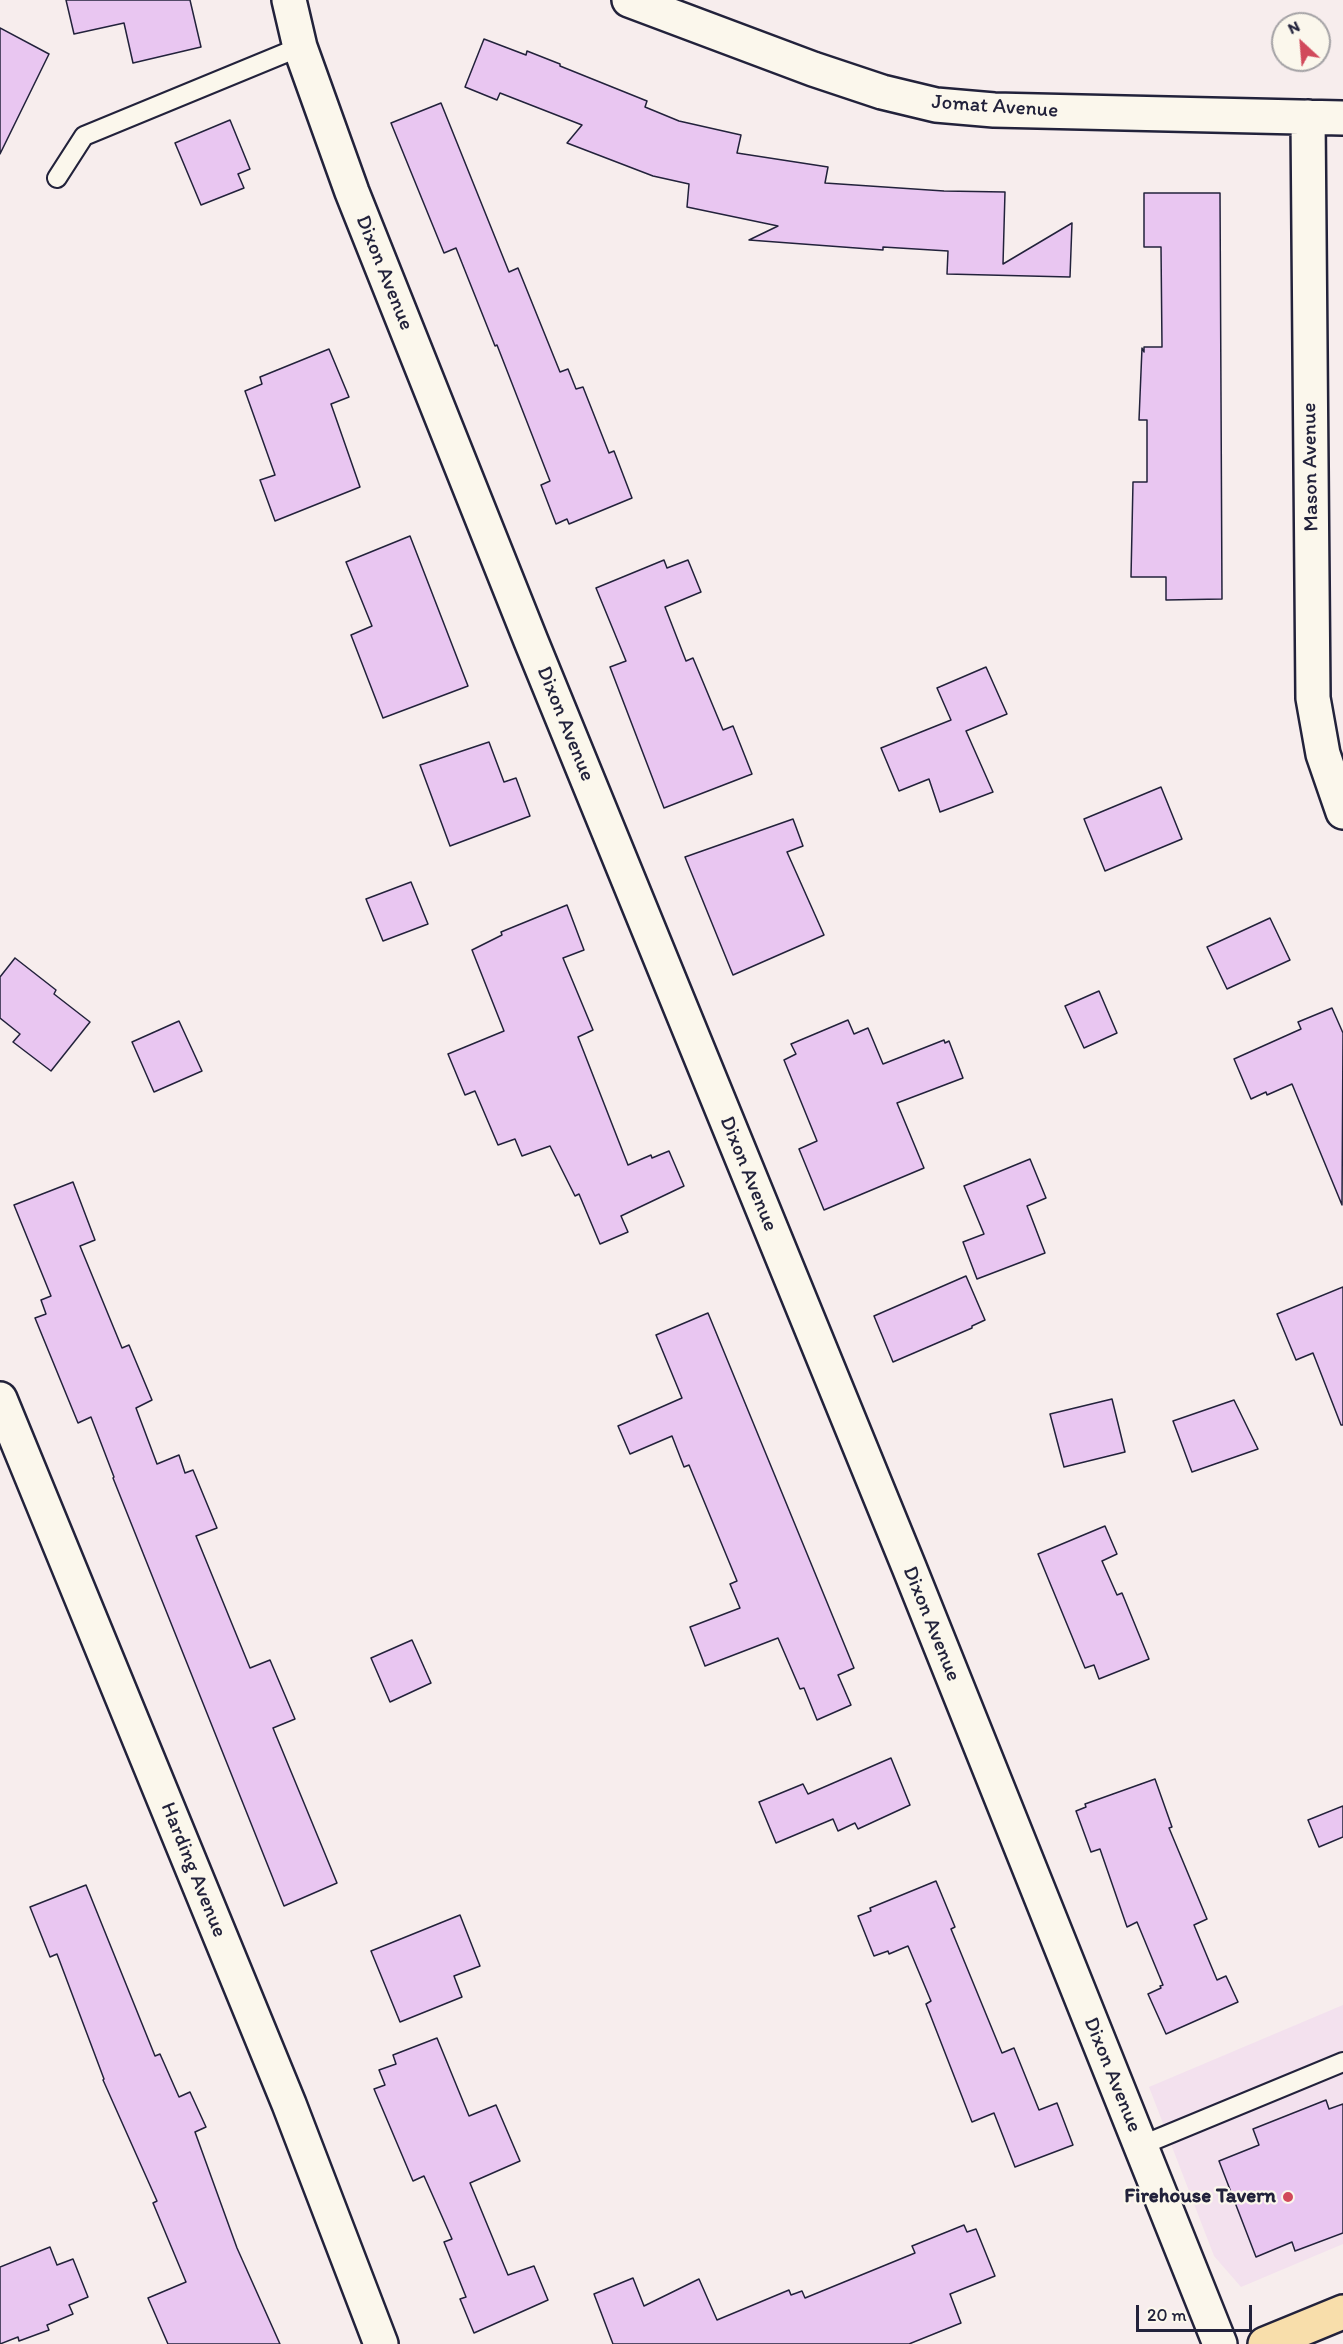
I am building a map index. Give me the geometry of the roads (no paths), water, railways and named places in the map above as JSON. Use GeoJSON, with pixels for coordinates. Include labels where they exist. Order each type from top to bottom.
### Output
{"type":"FeatureCollection","features":[{"type":"Feature","properties":{"kind":"main road"},"geometry":{"type":"LineString","coordinates":[[1265,2344],[1343,2312]]}},
{"type":"Feature","properties":{"kind":"street","name":"Dixon Avenue"},"geometry":{"type":"LineString","coordinates":[[289,0],[300,47],[352,192],[531,641],[909,1567],[1220,2344]]}},
{"type":"Feature","properties":{"kind":"street","name":"Jomat Avenue"},"geometry":{"type":"LineString","coordinates":[[628,0],[813,69],[882,92],[936,105],[994,111],[1343,118]]}},
{"type":"Feature","properties":{"kind":"street","name":"Mason Avenue"},"geometry":{"type":"LineString","coordinates":[[1308,117],[1313,698],[1323,754],[1343,812]]}},
{"type":"Feature","properties":{"kind":"street","name":"Harding Avenue"},"geometry":{"type":"LineString","coordinates":[[0,1399],[289,2104],[381,2344]]}},
{"type":"Feature","properties":{"kind":"lane"},"geometry":{"type":"LineString","coordinates":[[57,178],[84,136],[300,47]]}},
{"type":"Feature","properties":{"kind":"lane"},"geometry":{"type":"LineString","coordinates":[[1140,2146],[1343,2062]]}},
{"type":"Feature","properties":{"kind":"place","name":"Firehouse Tavern"},"geometry":{"type":"Point","coordinates":[1288,2197]}}]}
